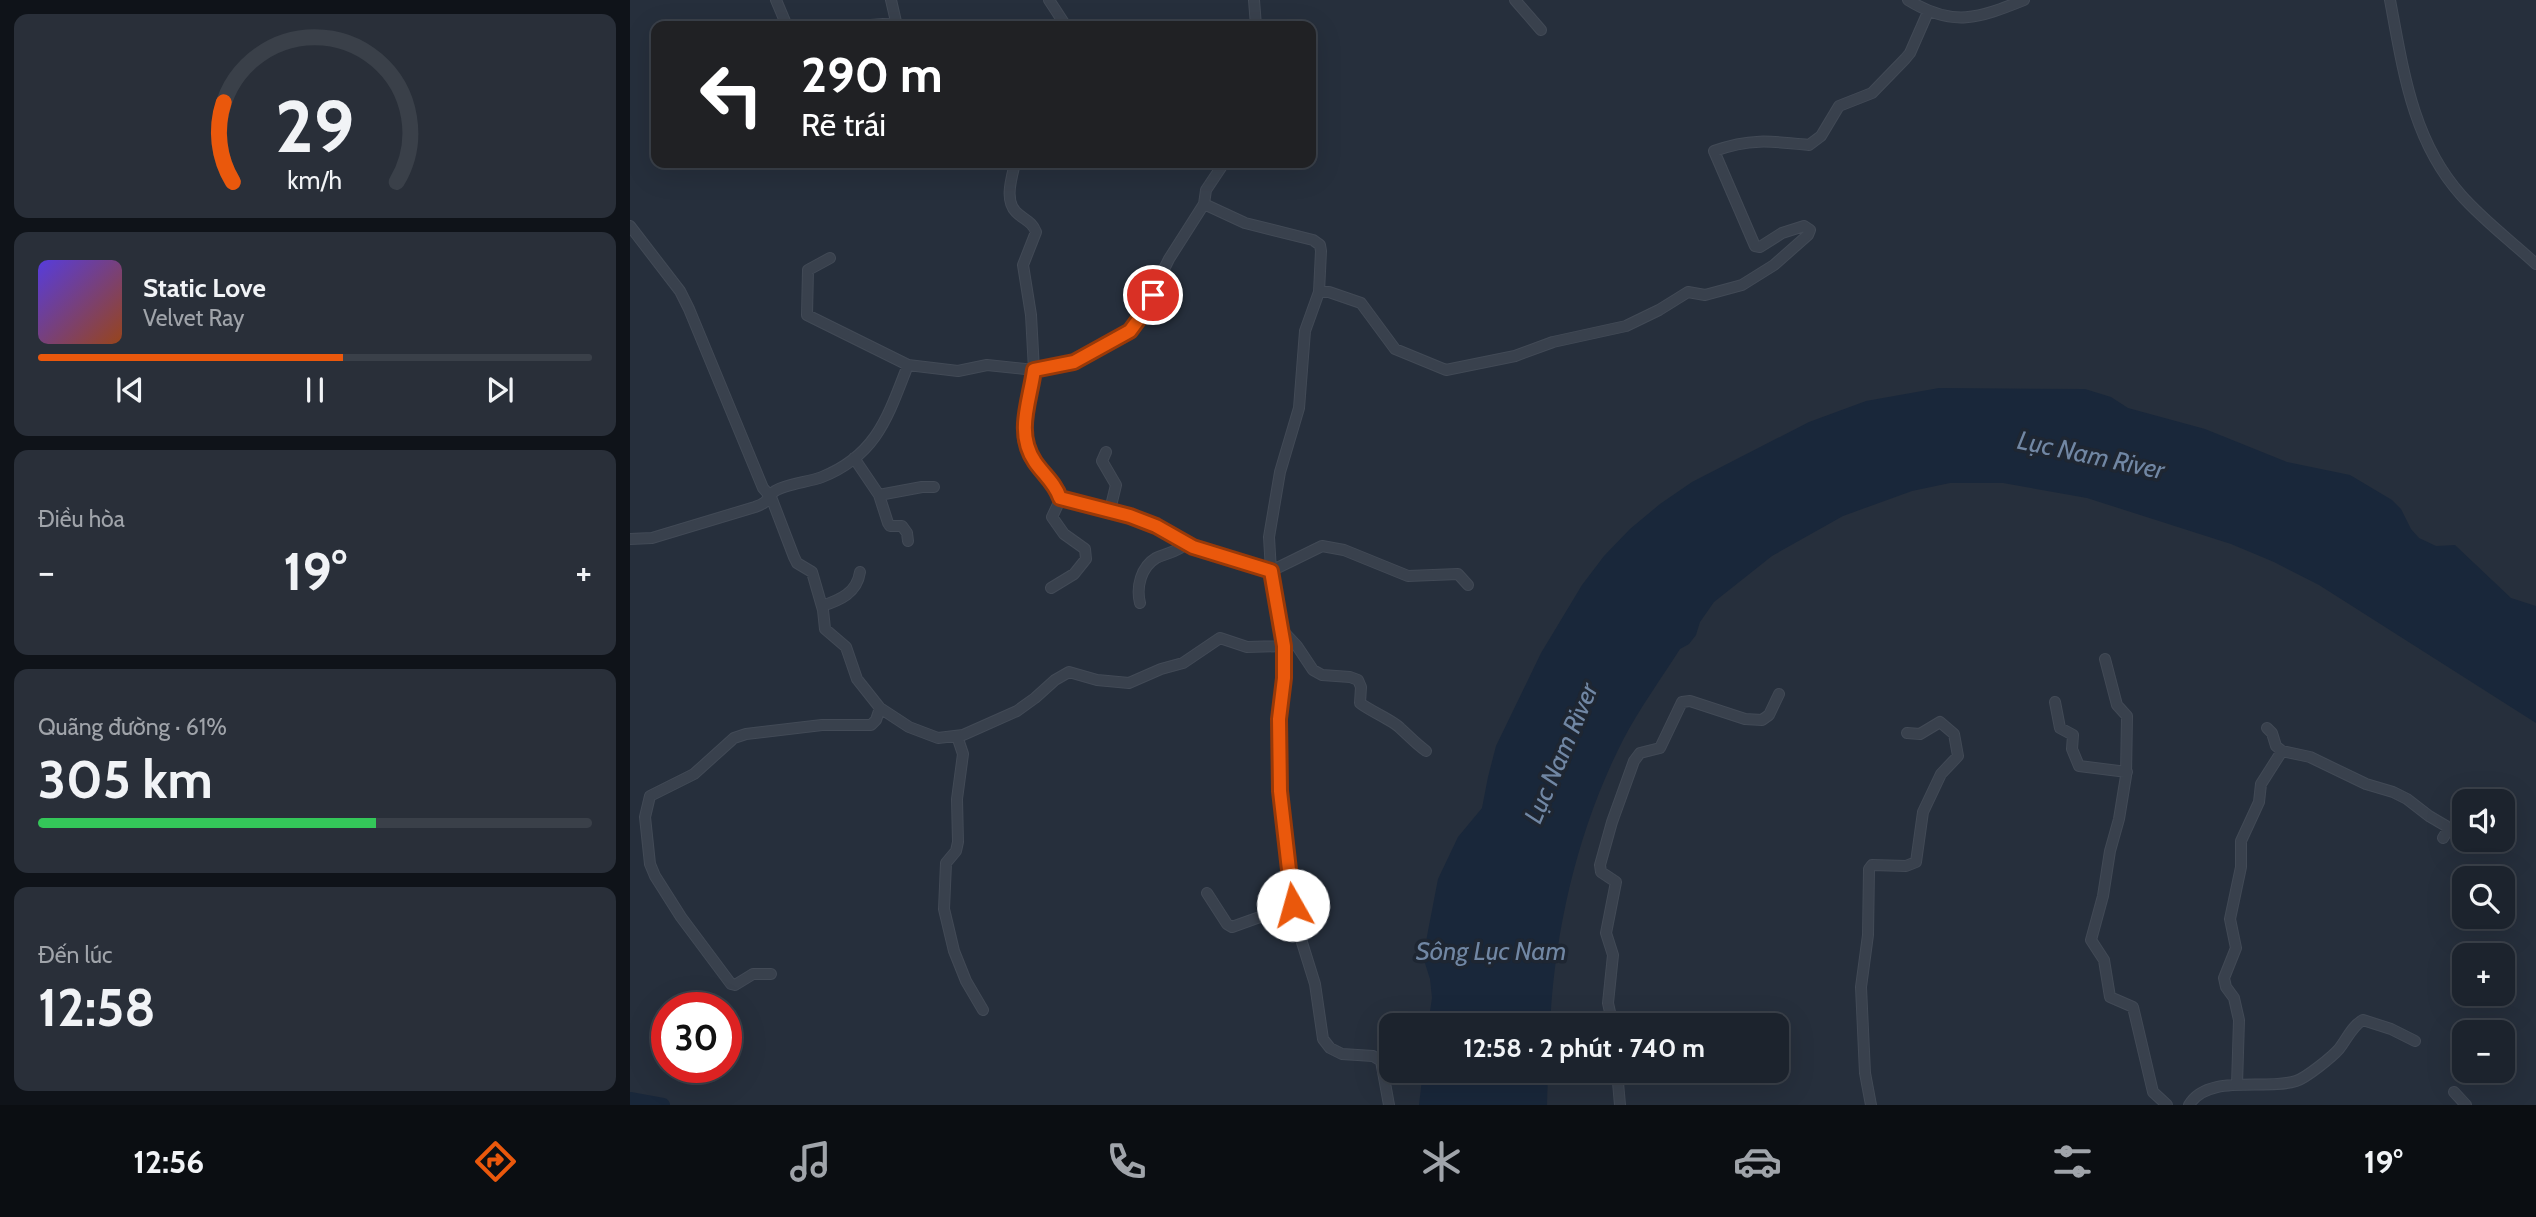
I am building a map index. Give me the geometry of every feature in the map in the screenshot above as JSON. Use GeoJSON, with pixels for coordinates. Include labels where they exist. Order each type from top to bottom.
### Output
{"type":"FeatureCollection","features":[{"type":"Feature","properties":{"kind":"street"},"geometry":{"type":"LineString","coordinates":[[776,0],[785,21]]}},
{"type":"Feature","properties":{"kind":"street"},"geometry":{"type":"LineString","coordinates":[[891,0],[895,21]]}},
{"type":"Feature","properties":{"kind":"street"},"geometry":{"type":"LineString","coordinates":[[1049,0],[1063,21]]}},
{"type":"Feature","properties":{"kind":"street"},"geometry":{"type":"LineString","coordinates":[[1254,0],[1256,21]]}},
{"type":"Feature","properties":{"kind":"street"},"geometry":{"type":"LineString","coordinates":[[1515,0],[1541,30]]}},
{"type":"Feature","properties":{"kind":"street"},"geometry":{"type":"LineString","coordinates":[[1908,0],[1928,12],[1970,19],[2024,0]]}},
{"type":"Feature","properties":{"kind":"street"},"geometry":{"type":"LineString","coordinates":[[2390,0],[2411,107],[2426,142],[2461,195],[2536,264]]}},
{"type":"Feature","properties":{"kind":"street"},"geometry":{"type":"LineString","coordinates":[[1319,292],[1329,292],[1361,303],[1395,349],[1446,370],[1515,356],[1553,342],[1610,331],[1647,316],[1688,292],[1704,295],[1748,283],[1774,265],[1808,235],[1810,230],[1804,226],[1793,228],[1760,247],[1755,246],[1714,151],[1761,140],[1809,145],[1815,142],[1839,107],[1872,93],[1905,59],[1928,12]]}},
{"type":"Feature","properties":{"kind":"street"},"geometry":{"type":"LineString","coordinates":[[1014,168],[1010,192],[1012,205],[1016,212],[1032,223],[1035,230],[1023,265],[1031,315],[1034,370],[1024,426],[1026,441],[1032,458],[1055,484],[1060,498],[1052,517],[1064,534],[1085,549],[1086,559],[1074,575],[1051,588]]}},
{"type":"Feature","properties":{"kind":"street"},"geometry":{"type":"LineString","coordinates":[[830,258],[808,270],[807,315],[908,365],[958,371],[987,365],[1034,370],[1074,362],[1128,332],[1137,324],[1169,259],[1204,204],[1206,190],[1221,168]]}},
{"type":"Feature","properties":{"kind":"street"},"geometry":{"type":"LineString","coordinates":[[1204,204],[1245,223],[1317,242],[1321,251],[1319,292],[1305,331],[1299,408],[1280,472],[1269,537],[1271,571],[1284,646],[1284,678],[1279,719],[1279,778],[1296,928],[1315,984],[1323,1039],[1330,1048],[1342,1054],[1373,1056],[1381,1060],[1389,1105]]}},
{"type":"Feature","properties":{"kind":"street"},"geometry":{"type":"LineString","coordinates":[[630,226],[685,299],[763,488],[771,497],[794,557],[812,572],[822,606],[825,629],[846,647],[857,679],[880,708],[909,727],[930,736],[957,736],[1017,711],[1069,672],[1097,680],[1122,683],[1183,663],[1220,638],[1247,647],[1284,646]]}},
{"type":"Feature","properties":{"kind":"street"},"geometry":{"type":"LineString","coordinates":[[630,539],[664,535],[755,507],[766,502],[776,490],[831,474],[853,458],[881,431],[908,365]]}},
{"type":"Feature","properties":{"kind":"street"},"geometry":{"type":"LineString","coordinates":[[1106,452],[1102,461],[1116,485],[1110,510]]}},
{"type":"Feature","properties":{"kind":"street"},"geometry":{"type":"LineString","coordinates":[[853,458],[879,495],[888,523],[890,526],[902,526],[908,541]]}},
{"type":"Feature","properties":{"kind":"street"},"geometry":{"type":"LineString","coordinates":[[879,495],[934,487]]}},
{"type":"Feature","properties":{"kind":"street"},"geometry":{"type":"LineString","coordinates":[[1060,498],[1110,510],[1156,526],[1186,544],[1271,571],[1315,548],[1328,546],[1353,553],[1408,576],[1458,574],[1468,585]]}},
{"type":"Feature","properties":{"kind":"street"},"geometry":{"type":"LineString","coordinates":[[1140,603],[1138,586],[1152,562],[1176,552],[1186,544]]}},
{"type":"Feature","properties":{"kind":"street"},"geometry":{"type":"LineString","coordinates":[[822,606],[836,601],[854,589],[860,572]]}},
{"type":"Feature","properties":{"kind":"street"},"geometry":{"type":"LineString","coordinates":[[1282,630],[1313,670],[1322,675],[1357,680],[1360,703],[1398,726],[1408,738],[1426,751]]}},
{"type":"Feature","properties":{"kind":"street"},"geometry":{"type":"LineString","coordinates":[[2105,659],[2117,705],[2127,716],[2127,772],[2103,896],[2091,940],[2104,960],[2110,997],[2133,1007],[2153,1092],[2167,1105]]}},
{"type":"Feature","properties":{"kind":"street"},"geometry":{"type":"LineString","coordinates":[[1610,1013],[1608,1003],[1613,955],[1606,933],[1616,882],[1601,872],[1600,865],[1634,761],[1640,753],[1660,748],[1682,702],[1690,701],[1745,719],[1762,720],[1769,715],[1779,694]]}},
{"type":"Feature","properties":{"kind":"street"},"geometry":{"type":"LineString","coordinates":[[2055,702],[2060,728],[2073,735],[2072,749],[2079,766],[2127,772]]}},
{"type":"Feature","properties":{"kind":"street"},"geometry":{"type":"LineString","coordinates":[[771,974],[753,974],[740,983],[731,984],[681,917],[650,864],[645,817],[650,796],[694,774],[734,738],[761,731],[822,725],[871,725],[880,708]]}},
{"type":"Feature","properties":{"kind":"street"},"geometry":{"type":"LineString","coordinates":[[1871,1105],[1865,1073],[1861,987],[1868,935],[1869,869],[1872,865],[1906,866],[1916,862],[1923,812],[1941,774],[1958,756],[1954,734],[1940,722],[1920,734],[1908,733]]}},
{"type":"Feature","properties":{"kind":"street"},"geometry":{"type":"LineString","coordinates":[[2267,728],[2272,733],[2276,746],[2282,751],[2311,757],[2366,784],[2407,799],[2446,826],[2448,830],[2443,838]]}},
{"type":"Feature","properties":{"kind":"street"},"geometry":{"type":"LineString","coordinates":[[957,736],[963,754],[957,799],[958,842],[956,851],[946,863],[944,908],[954,951],[966,981],[983,1010]]}},
{"type":"Feature","properties":{"kind":"street"},"geometry":{"type":"LineString","coordinates":[[2237,1085],[2239,1020],[2234,998],[2226,987],[2224,978],[2236,948],[2230,919],[2241,867],[2241,841],[2259,802],[2261,784],[2282,751]]}},
{"type":"Feature","properties":{"kind":"street"},"geometry":{"type":"LineString","coordinates":[[1207,893],[1227,924],[1232,927],[1293,905]]}},
{"type":"Feature","properties":{"kind":"street"},"geometry":{"type":"LineString","coordinates":[[2189,1105],[2202,1092],[2224,1086],[2272,1085],[2299,1080],[2337,1051],[2363,1020],[2391,1029],[2415,1041]]}},
{"type":"Feature","properties":{"kind":"street"},"geometry":{"type":"LineString","coordinates":[[1618,1083],[1620,1105]]}},
{"type":"Feature","properties":{"kind":"street"},"geometry":{"type":"LineString","coordinates":[[2454,1092],[2466,1105]]}},
{"type":"Feature","properties":{"kind":"water","name":"Sông Lục Nam"},"geometry":{"type":"Polygon","coordinates":[[[1939,388],[2085,389],[2111,397],[2128,408],[2205,429],[2287,462],[2350,475],[2392,500],[2401,509],[2419,538],[2436,546],[2455,545],[2511,598],[2536,606],[2536,723],[2319,585],[2231,544],[2087,498],[2003,483],[1950,483],[1912,491],[1843,516],[1772,556],[1714,602],[1700,622],[1696,635],[1689,644],[1680,649],[1629,728],[1593,808],[1581,843],[1563,915],[1551,1013],[1430,1013],[1432,998],[1430,979],[1423,957],[1438,879],[1458,837],[1482,808],[1496,746],[1541,653],[1582,585],[1604,556],[1630,529],[1692,482],[1809,422],[1866,401],[1939,388]]]}},
{"type":"Feature","properties":{"kind":"water"},"geometry":{"type":"Polygon","coordinates":[[[1422,1083],[1548,1083],[1547,1105],[1419,1105],[1422,1083]]]}},
{"type":"Feature","properties":{"kind":"waterway"},"geometry":{"type":"LineString","coordinates":[[630,1099],[663,1105]]}},
{"type":"Feature","properties":{"kind":"route"},"geometry":{"type":"LineString","coordinates":[[1153,295],[1137,324],[1130,331],[1074,362],[1034,370],[1024,426],[1026,441],[1032,458],[1055,484],[1060,498],[1130,516],[1156,526],[1193,547],[1271,571],[1284,646],[1284,678],[1279,719],[1280,791],[1293,905]]}},
{"type":"Feature","properties":{"kind":"water label","name":"Lục Nam River"},"geometry":{"type":"Point","coordinates":[2091,455]}},
{"type":"Feature","properties":{"kind":"water label","name":"Lục Nam River"},"geometry":{"type":"Point","coordinates":[1561,753]}}]}
